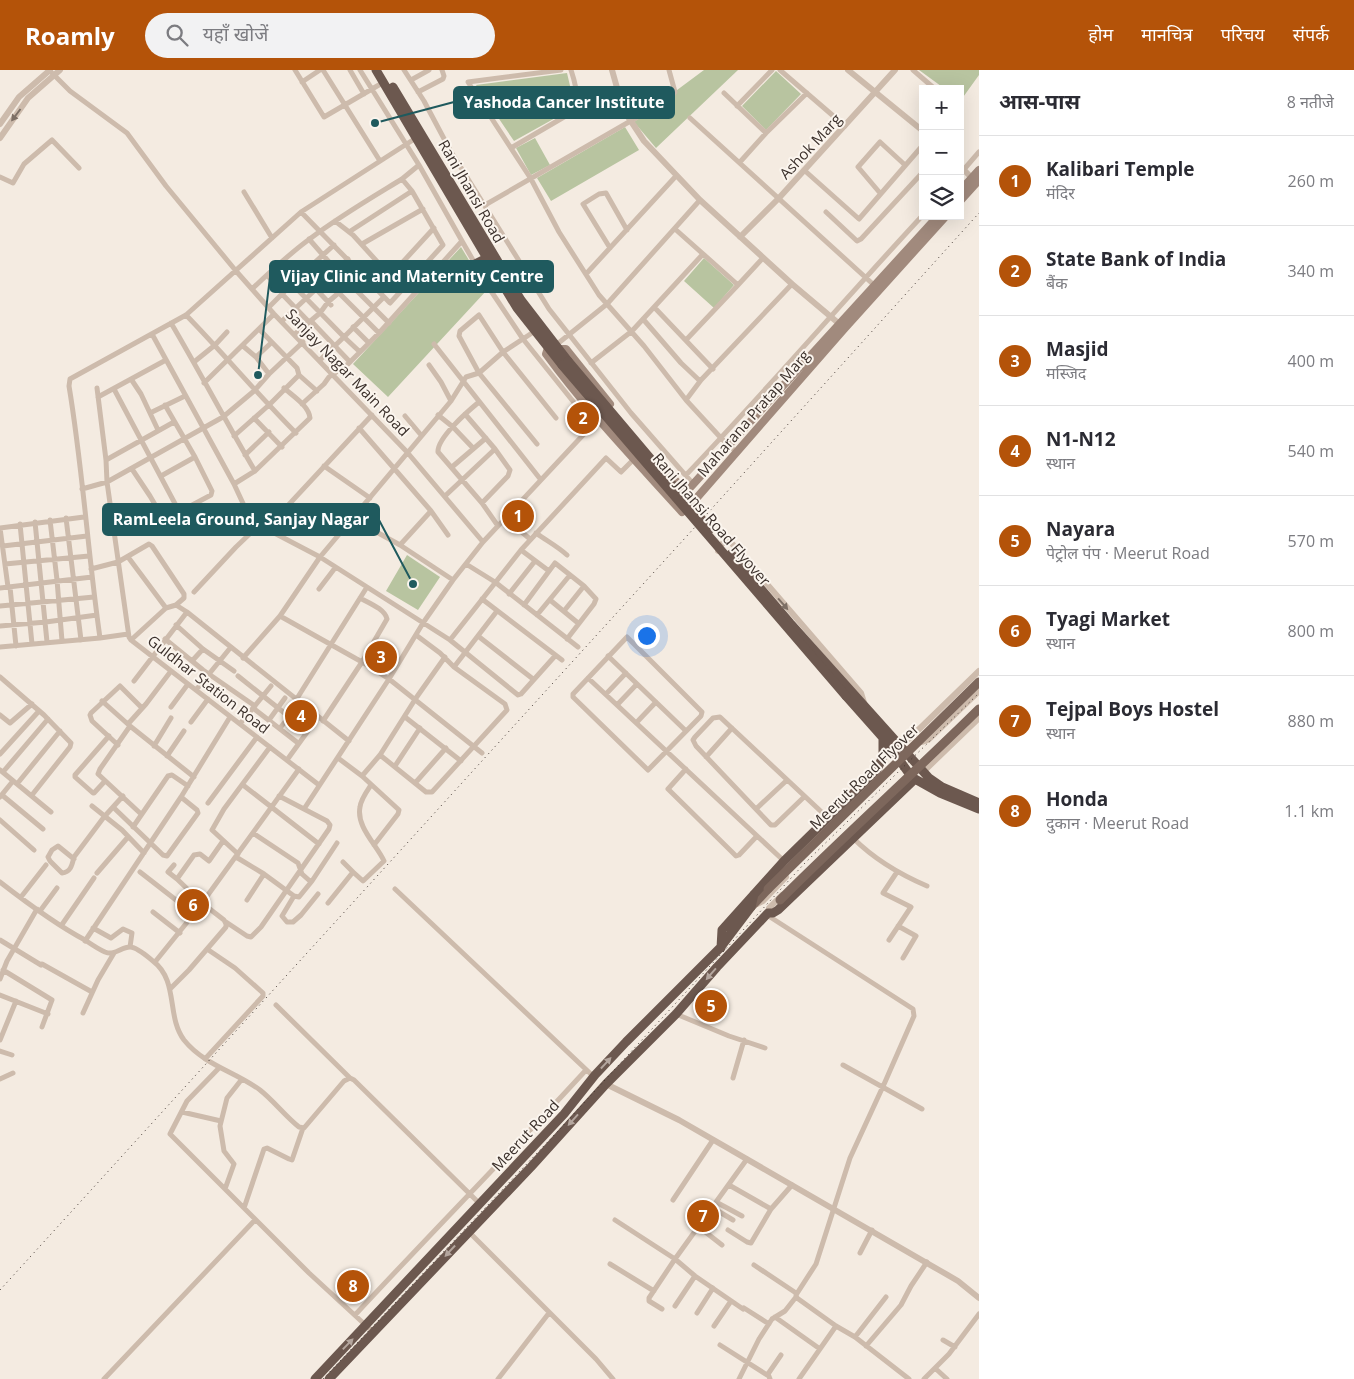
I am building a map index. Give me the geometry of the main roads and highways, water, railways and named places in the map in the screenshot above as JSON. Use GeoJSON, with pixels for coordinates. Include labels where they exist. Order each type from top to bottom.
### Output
{"type":"FeatureCollection","features":[{"type":"Feature","properties":{"kind":"highway","name":"Rani Jhansi Road"},"geometry":{"type":"LineString","coordinates":[[376,70],[416,138],[466,215]]}},
{"type":"Feature","properties":{"kind":"highway","name":"Rani Jhansi Road"},"geometry":{"type":"LineString","coordinates":[[383,70],[474,229],[554,347]]}},
{"type":"Feature","properties":{"kind":"highway","name":"Rani Jhansi Road"},"geometry":{"type":"LineString","coordinates":[[474,229],[487,258],[517,308],[535,331],[554,347]]}},
{"type":"Feature","properties":{"kind":"highway"},"geometry":{"type":"LineString","coordinates":[[475,264],[487,258]]}},
{"type":"Feature","properties":{"kind":"highway","name":"Rani Jhansi Road Flyover"},"geometry":{"type":"LineString","coordinates":[[554,347],[565,363],[861,707]]}},
{"type":"Feature","properties":{"kind":"highway"},"geometry":{"type":"LineString","coordinates":[[861,707],[915,779],[940,794],[979,810]]}},
{"type":"Feature","properties":{"kind":"highway"},"geometry":{"type":"LineString","coordinates":[[861,707],[934,782],[942,788],[979,803]]}},
{"type":"Feature","properties":{"kind":"highway"},"geometry":{"type":"LineString","coordinates":[[729,954],[720,948],[722,930],[784,861],[877,770],[883,758],[883,737]]}},
{"type":"Feature","properties":{"kind":"highway","name":"Meerut Road"},"geometry":{"type":"LineString","coordinates":[[314,1379],[370,1329],[531,1167],[606,1084],[676,1014],[729,954],[768,914],[778,910],[915,779]]}},
{"type":"Feature","properties":{"kind":"highway"},"geometry":{"type":"LineString","coordinates":[[896,784],[904,790]]}},
{"type":"Feature","properties":{"kind":"highway"},"geometry":{"type":"LineString","coordinates":[[751,907],[754,894]]}},
{"type":"Feature","properties":{"kind":"highway","name":"Meerut Road"},"geometry":{"type":"LineString","coordinates":[[329,1379],[370,1329],[480,1204],[564,1114],[594,1077],[720,948],[751,907]]}},
{"type":"Feature","properties":{"kind":"main road"},"geometry":{"type":"LineString","coordinates":[[964,196],[976,180],[979,170]]}},
{"type":"Feature","properties":{"kind":"main road"},"geometry":{"type":"LineString","coordinates":[[964,188],[976,180]]}},
{"type":"Feature","properties":{"kind":"main road","name":"Maharana Pratap Marg"},"geometry":{"type":"LineString","coordinates":[[694,501],[875,286],[934,220]]}},
{"type":"Feature","properties":{"kind":"main road","name":"Maharana Pratap Marg"},"geometry":{"type":"LineString","coordinates":[[554,347],[566,349],[636,437],[686,492],[942,220]]}},
{"type":"Feature","properties":{"kind":"main road"},"geometry":{"type":"LineString","coordinates":[[554,347],[546,354],[598,418],[682,512],[694,501],[686,492]]}},
{"type":"Feature","properties":{"kind":"main road","name":"Meerut Road Flyover"},"geometry":{"type":"LineString","coordinates":[[751,907],[979,682]]}},
{"type":"Feature","properties":{"kind":"main road","name":"Meerut Road Flyover"},"geometry":{"type":"LineString","coordinates":[[768,914],[780,900],[979,709]]}},
{"type":"Feature","properties":{"kind":"railway"},"geometry":{"type":"LineString","coordinates":[[0,1290],[979,213]]}},
{"type":"Feature","properties":{"kind":"railway"},"geometry":{"type":"LineString","coordinates":[[323,1379],[558,1131],[804,864],[979,693]]}},
{"type":"Feature","properties":{"kind":"place","name":"Yashoda Cancer Institute"},"geometry":{"type":"Point","coordinates":[375,123]}},
{"type":"Feature","properties":{"kind":"place","name":"Vijay Clinic and Maternity Centre"},"geometry":{"type":"Point","coordinates":[258,375]}},
{"type":"Feature","properties":{"kind":"place","name":"State Bank of India"},"geometry":{"type":"Point","coordinates":[583,418]}},
{"type":"Feature","properties":{"kind":"place","name":"Kalibari Temple"},"geometry":{"type":"Point","coordinates":[518,516]}},
{"type":"Feature","properties":{"kind":"place","name":"RamLeela Ground, Sanjay Nagar"},"geometry":{"type":"Point","coordinates":[413,584]}},
{"type":"Feature","properties":{"kind":"place","name":"Masjid"},"geometry":{"type":"Point","coordinates":[381,657]}},
{"type":"Feature","properties":{"kind":"place","name":"N1-N12"},"geometry":{"type":"Point","coordinates":[301,716]}},
{"type":"Feature","properties":{"kind":"place","name":"Tyagi Market"},"geometry":{"type":"Point","coordinates":[193,905]}},
{"type":"Feature","properties":{"kind":"place","name":"Nayara"},"geometry":{"type":"Point","coordinates":[711,1006]}},
{"type":"Feature","properties":{"kind":"place","name":"Tejpal Boys Hostel"},"geometry":{"type":"Point","coordinates":[703,1216]}},
{"type":"Feature","properties":{"kind":"place","name":"Honda"},"geometry":{"type":"Point","coordinates":[353,1286]}}]}
